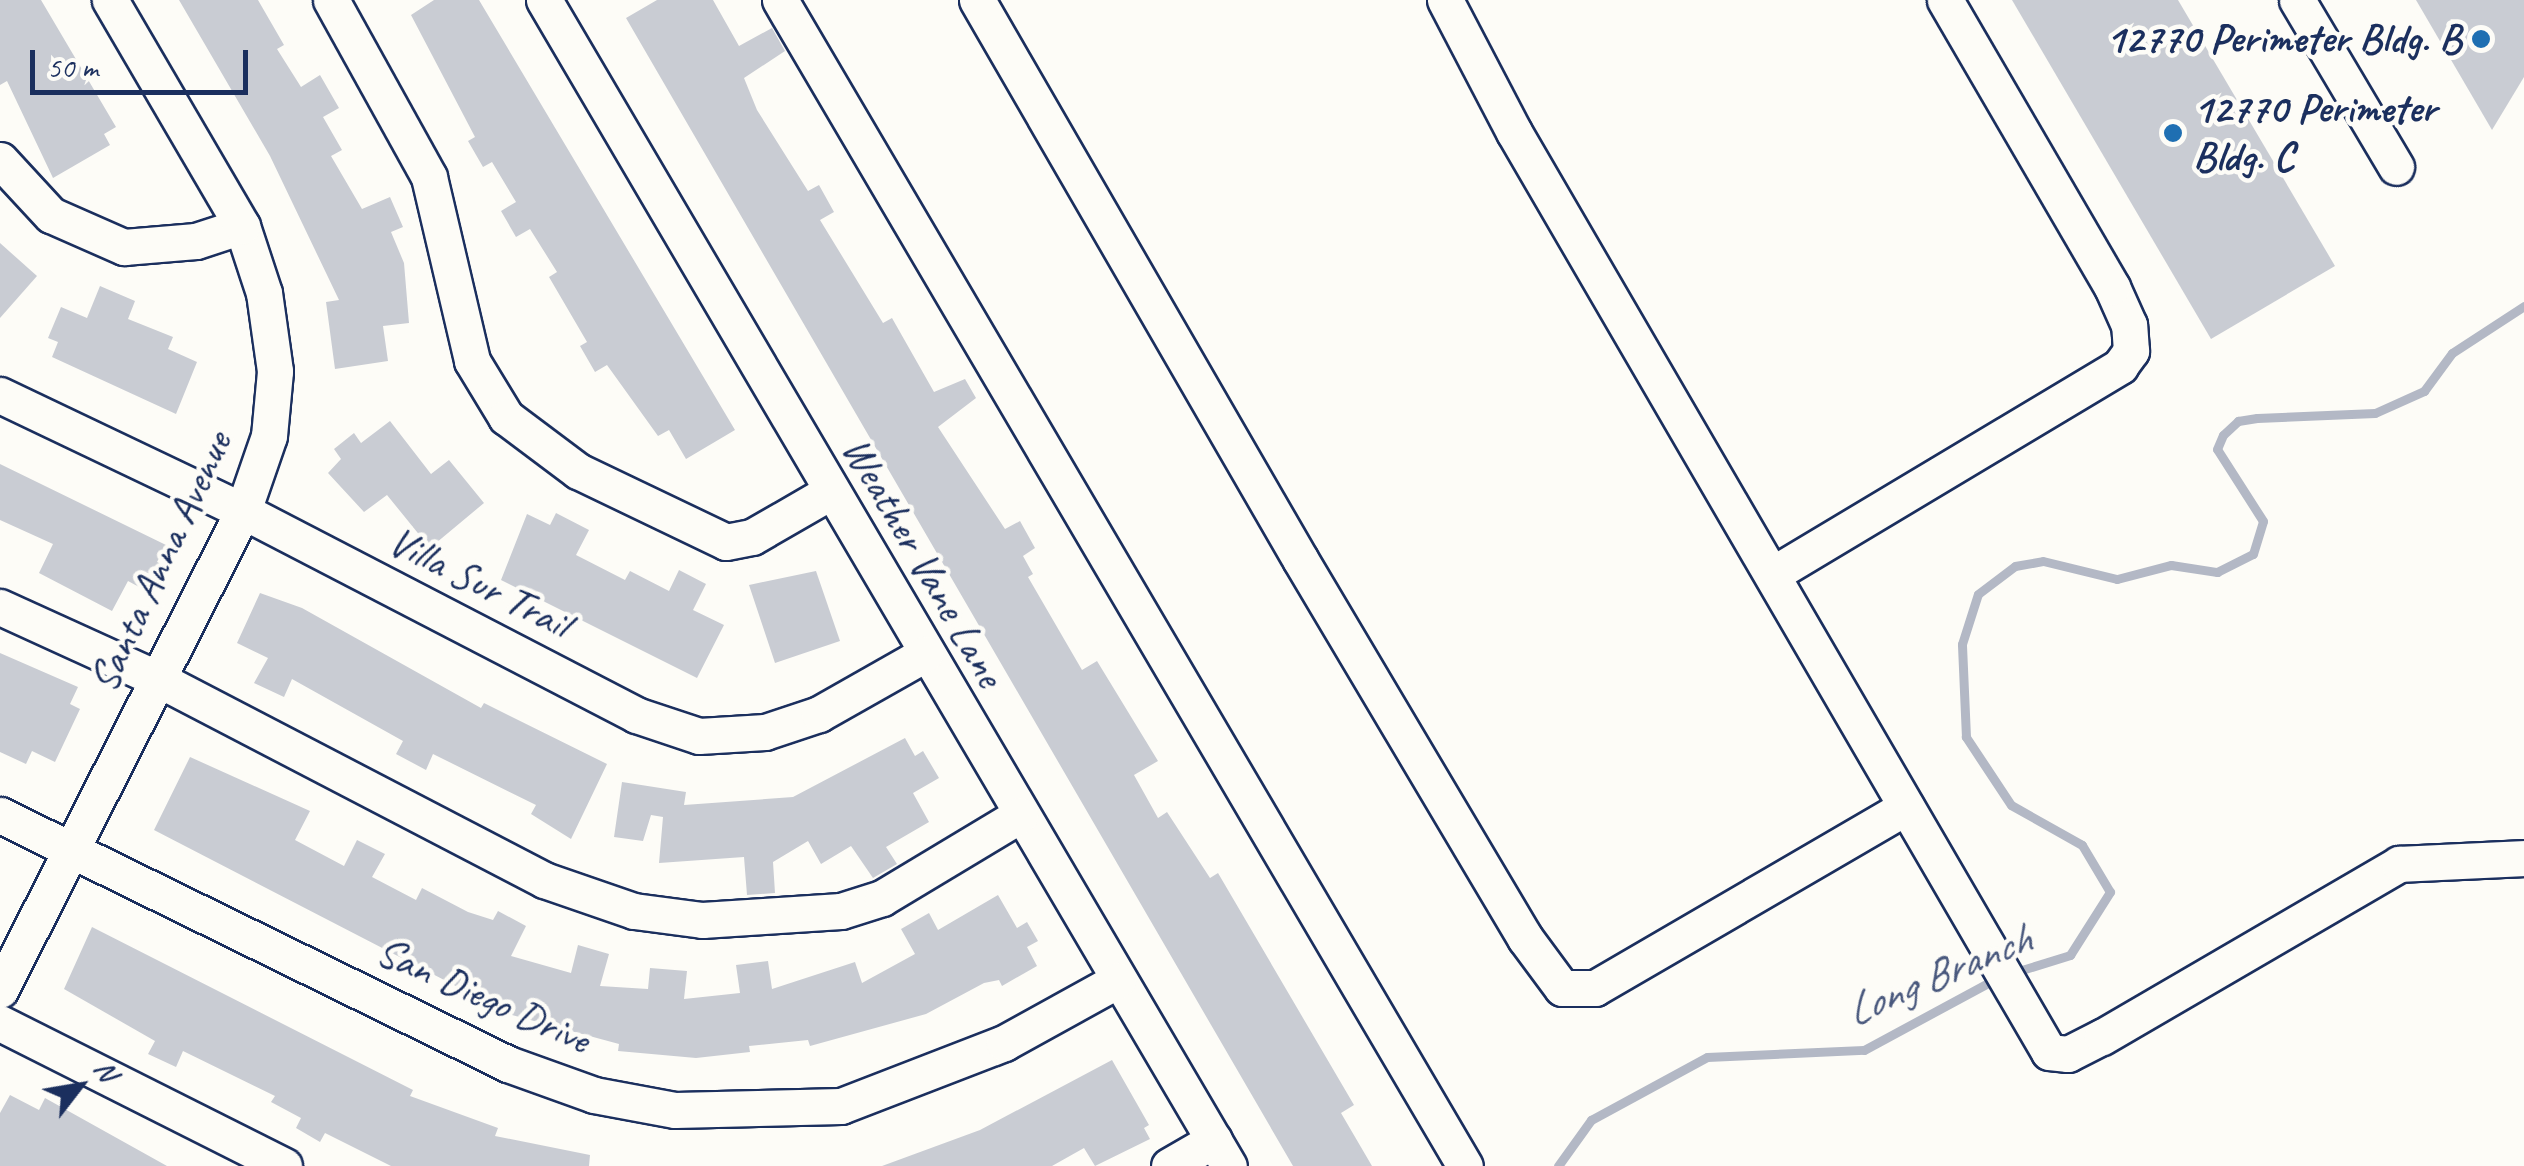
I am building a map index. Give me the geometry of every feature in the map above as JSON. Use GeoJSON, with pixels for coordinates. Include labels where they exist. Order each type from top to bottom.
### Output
{"type":"FeatureCollection","features":[{"type":"Feature","properties":{"kind":"street","name":"Santa Anna Avenue"},"geometry":{"type":"LineString","coordinates":[[0,990],[68,848],[160,680],[243,511],[269,436],[276,371],[264,293],[242,226],[110,0]]}},
{"type":"Feature","properties":{"kind":"street"},"geometry":{"type":"LineString","coordinates":[[331,0],[429,177],[472,361],[506,417],[578,471],[726,542],[752,536],[830,492]]}},
{"type":"Feature","properties":{"kind":"street","name":"Weather Vane Lane"},"geometry":{"type":"LineString","coordinates":[[544,0],[924,654],[1221,1153]]}},
{"type":"Feature","properties":{"kind":"street"},"geometry":{"type":"LineString","coordinates":[[780,0],[1465,1166]]}},
{"type":"Feature","properties":{"kind":"street"},"geometry":{"type":"LineString","coordinates":[[977,0],[1310,576],[1526,938],[1562,988],[1595,988],[1906,807]]}},
{"type":"Feature","properties":{"kind":"street"},"geometry":{"type":"LineString","coordinates":[[1445,0],[1524,148],[2049,1052],[2068,1054],[2399,864],[2524,858]]}},
{"type":"Feature","properties":{"kind":"street"},"geometry":{"type":"LineString","coordinates":[[1772,574],[2120,366],[2130,352],[2129,325],[2112,287],[1945,0]]}},
{"type":"Feature","properties":{"kind":"street"},"geometry":{"type":"LineString","coordinates":[[2297,0],[2396,167]]}},
{"type":"Feature","properties":{"kind":"street"},"geometry":{"type":"LineString","coordinates":[[0,160],[50,214],[124,246],[196,241],[242,226]]}},
{"type":"Feature","properties":{"kind":"street","name":"Villa Sur Trail"},"geometry":{"type":"LineString","coordinates":[[0,395],[243,511],[636,715],[699,736],[765,732],[819,714],[924,654]]}},
{"type":"Feature","properties":{"kind":"street"},"geometry":{"type":"LineString","coordinates":[[0,607],[160,680],[544,880],[634,912],[702,920],[841,911],[882,898],[1020,815]]}},
{"type":"Feature","properties":{"kind":"street","name":"San Diego Drive"},"geometry":{"type":"LineString","coordinates":[[0,816],[508,1064],[594,1095],[675,1110],[840,1106],[988,1050],[1118,980]]}},
{"type":"Feature","properties":{"kind":"street"},"geometry":{"type":"LineString","coordinates":[[0,1023],[284,1166]]}},
{"type":"Feature","properties":{"kind":"street"},"geometry":{"type":"LineString","coordinates":[[1169,1166],[1221,1153]]}},
{"type":"Feature","properties":{"kind":"building"},"geometry":{"type":"Polygon","coordinates":[[[0,0],[41,0],[116,127],[104,134],[110,145],[53,178],[7,81],[0,85],[0,0]]]}},
{"type":"Feature","properties":{"kind":"building"},"geometry":{"type":"Polygon","coordinates":[[[179,0],[258,0],[284,45],[277,49],[301,87],[320,75],[339,108],[323,117],[342,150],[331,156],[362,209],[390,197],[403,227],[391,232],[404,263],[409,323],[383,326],[388,361],[335,369],[326,302],[339,300],[270,156],[179,0]]]}},
{"type":"Feature","properties":{"kind":"building"},"geometry":{"type":"Polygon","coordinates":[[[434,0],[479,0],[735,430],[686,459],[669,430],[658,436],[607,365],[595,372],[580,346],[587,342],[549,277],[557,272],[530,229],[516,237],[501,211],[516,202],[492,162],[483,167],[468,141],[475,137],[411,15],[434,0]]]}},
{"type":"Feature","properties":{"kind":"building"},"geometry":{"type":"Polygon","coordinates":[[[657,0],[713,0],[739,46],[772,28],[785,51],[744,78],[757,110],[808,191],[819,185],[834,212],[820,220],[883,323],[892,318],[934,392],[965,379],[976,398],[938,427],[1005,529],[1020,521],[1035,548],[1023,556],[1033,574],[1028,577],[1082,670],[1097,661],[1158,761],[1134,775],[1158,818],[1167,812],[1210,878],[1218,873],[1354,1105],[1341,1113],[1372,1166],[1293,1166],[626,18],[657,0]]]}},
{"type":"Feature","properties":{"kind":"building","name":"12770 Perimeter Bldg. C"},"geometry":{"type":"Polygon","coordinates":[[[2012,0],[2178,0],[2335,266],[2211,339],[2012,0]]]}},
{"type":"Feature","properties":{"kind":"building","name":"12770 Perimeter Bldg. B"},"geometry":{"type":"Polygon","coordinates":[[[2416,0],[2524,0],[2524,77],[2492,130],[2416,0]]]}},
{"type":"Feature","properties":{"kind":"building"},"geometry":{"type":"Polygon","coordinates":[[[0,243],[37,276],[0,318],[0,243]]]}},
{"type":"Feature","properties":{"kind":"building"},"geometry":{"type":"Polygon","coordinates":[[[100,286],[135,301],[128,319],[173,337],[168,349],[197,362],[176,414],[52,357],[58,342],[48,338],[61,307],[87,318],[100,286]]]}},
{"type":"Feature","properties":{"kind":"building"},"geometry":{"type":"Polygon","coordinates":[[[390,421],[431,474],[449,460],[484,503],[430,548],[387,495],[364,512],[328,473],[341,459],[334,449],[354,433],[361,443],[390,421]]]}},
{"type":"Feature","properties":{"kind":"building"},"geometry":{"type":"Polygon","coordinates":[[[0,464],[166,545],[157,562],[167,567],[152,594],[128,581],[112,611],[39,573],[53,544],[0,520],[0,464]]]}},
{"type":"Feature","properties":{"kind":"building"},"geometry":{"type":"Polygon","coordinates":[[[556,513],[589,530],[576,555],[625,580],[630,571],[669,591],[679,570],[706,584],[693,610],[724,625],[697,678],[501,580],[527,514],[550,525],[556,513]]]}},
{"type":"Feature","properties":{"kind":"building"},"geometry":{"type":"Polygon","coordinates":[[[816,571],[840,641],[775,663],[749,585],[816,571]]]}},
{"type":"Feature","properties":{"kind":"building"},"geometry":{"type":"Polygon","coordinates":[[[260,593],[302,608],[481,708],[484,703],[607,764],[571,839],[531,814],[536,805],[433,754],[426,770],[396,754],[403,741],[292,679],[284,697],[254,683],[268,658],[237,643],[260,593]]]}},
{"type":"Feature","properties":{"kind":"building"},"geometry":{"type":"Polygon","coordinates":[[[0,653],[78,687],[70,704],[80,709],[55,762],[32,751],[26,764],[0,752],[0,653]]]}},
{"type":"Feature","properties":{"kind":"building"},"geometry":{"type":"Polygon","coordinates":[[[905,738],[915,756],[923,751],[939,778],[913,793],[929,822],[886,847],[897,864],[873,878],[851,846],[821,864],[808,841],[773,862],[775,893],[747,895],[744,857],[659,863],[663,817],[651,815],[643,841],[614,837],[622,782],[686,792],[684,805],[793,797],[905,738]]]}},
{"type":"Feature","properties":{"kind":"building"},"geometry":{"type":"Polygon","coordinates":[[[190,757],[310,811],[295,840],[344,866],[357,840],[385,854],[372,877],[416,900],[422,888],[468,912],[493,920],[498,911],[526,926],[511,956],[571,973],[578,945],[609,954],[600,986],[648,989],[650,968],[687,971],[684,999],[740,993],[736,965],[768,961],[772,989],[855,962],[862,983],[915,954],[901,929],[929,913],[938,930],[998,895],[1017,928],[1027,922],[1038,941],[1027,947],[1037,966],[1002,986],[999,980],[984,983],[926,1014],[810,1046],[808,1040],[749,1046],[750,1052],[696,1058],[618,1051],[619,1044],[512,1015],[154,830],[190,757]]]}},
{"type":"Feature","properties":{"kind":"building"},"geometry":{"type":"Polygon","coordinates":[[[92,927],[413,1090],[410,1096],[498,1128],[495,1136],[590,1155],[589,1166],[391,1166],[325,1133],[320,1142],[296,1128],[301,1118],[271,1102],[275,1096],[183,1051],[176,1067],[148,1054],[155,1041],[64,989],[92,927]]]}},
{"type":"Feature","properties":{"kind":"building"},"geometry":{"type":"Polygon","coordinates":[[[1112,1060],[1149,1125],[1144,1128],[1150,1139],[1095,1166],[1084,1148],[1052,1166],[882,1166],[980,1130],[1112,1060]]]}},
{"type":"Feature","properties":{"kind":"building"},"geometry":{"type":"Polygon","coordinates":[[[10,1095],[39,1110],[45,1098],[167,1166],[0,1166],[0,1113],[10,1095]]]}},
{"type":"Feature","properties":{"kind":"waterway","name":"Long Branch"},"geometry":{"type":"LineString","coordinates":[[2012,973],[2070,955],[2110,892],[2082,845],[2011,805],[1966,737],[1962,644],[1978,594],[2015,566],[2043,561],[2117,579],[2171,565],[2217,572],[2253,554],[2263,521],[2217,449],[2223,435],[2238,421],[2375,413],[2424,391],[2452,353],[2524,306]]}},
{"type":"Feature","properties":{"kind":"waterway","name":"Long Branch"},"geometry":{"type":"LineString","coordinates":[[1558,1166],[1591,1120],[1707,1057],[1864,1050],[1997,978]]}},
{"type":"Feature","properties":{"kind":"place","name":"12770 Perimeter Bldg. B"},"geometry":{"type":"Point","coordinates":[2481,39]}},
{"type":"Feature","properties":{"kind":"place","name":"12770 Perimeter Bldg. C"},"geometry":{"type":"Point","coordinates":[2173,133]}}]}
